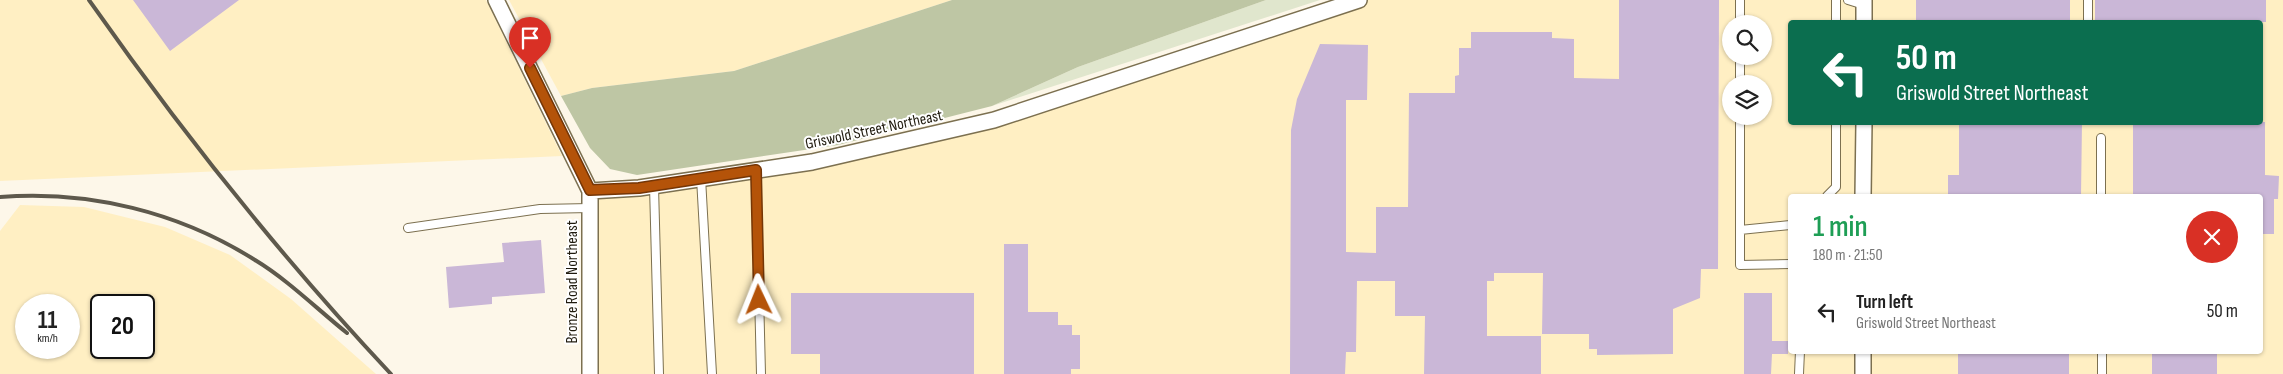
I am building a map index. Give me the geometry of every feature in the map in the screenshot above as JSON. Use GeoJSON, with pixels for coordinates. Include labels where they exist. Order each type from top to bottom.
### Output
{"type":"FeatureCollection","features":[{"type":"Feature","properties":{"kind":"street"},"geometry":{"type":"LineString","coordinates":[[496,0],[590,190]]}},
{"type":"Feature","properties":{"kind":"street","name":"Griswold Street Northeast"},"geometry":{"type":"LineString","coordinates":[[590,190],[654,186],[812,162],[894,145],[994,120],[1359,0]]}},
{"type":"Feature","properties":{"kind":"street"},"geometry":{"type":"LineString","coordinates":[[1864,2],[1864,20]]}},
{"type":"Feature","properties":{"kind":"street"},"geometry":{"type":"LineString","coordinates":[[1864,125],[1864,194]]}},
{"type":"Feature","properties":{"kind":"street","name":"Bronze Road Northeast"},"geometry":{"type":"LineString","coordinates":[[590,190],[590,374]]}},
{"type":"Feature","properties":{"kind":"street"},"geometry":{"type":"LineString","coordinates":[[1863,354],[1863,374]]}},
{"type":"Feature","properties":{"kind":"lane"},"geometry":{"type":"LineString","coordinates":[[1740,0],[1740,15]]}},
{"type":"Feature","properties":{"kind":"lane"},"geometry":{"type":"LineString","coordinates":[[1836,0],[1836,20]]}},
{"type":"Feature","properties":{"kind":"lane"},"geometry":{"type":"LineString","coordinates":[[1848,0],[1864,2]]}},
{"type":"Feature","properties":{"kind":"lane"},"geometry":{"type":"LineString","coordinates":[[2088,0],[2088,20]]}},
{"type":"Feature","properties":{"kind":"lane"},"geometry":{"type":"LineString","coordinates":[[1740,125],[1740,265],[1788,264]]}},
{"type":"Feature","properties":{"kind":"lane"},"geometry":{"type":"LineString","coordinates":[[1829,194],[1836,187],[1836,125]]}},
{"type":"Feature","properties":{"kind":"lane"},"geometry":{"type":"LineString","coordinates":[[2101,138],[2101,194]]}},
{"type":"Feature","properties":{"kind":"lane"},"geometry":{"type":"LineString","coordinates":[[756,170],[761,374]]}},
{"type":"Feature","properties":{"kind":"lane"},"geometry":{"type":"LineString","coordinates":[[701,178],[712,374]]}},
{"type":"Feature","properties":{"kind":"lane"},"geometry":{"type":"LineString","coordinates":[[654,186],[659,374]]}},
{"type":"Feature","properties":{"kind":"lane"},"geometry":{"type":"LineString","coordinates":[[408,228],[532,210],[590,208]]}},
{"type":"Feature","properties":{"kind":"lane"},"geometry":{"type":"LineString","coordinates":[[1740,230],[1788,225]]}},
{"type":"Feature","properties":{"kind":"lane"},"geometry":{"type":"LineString","coordinates":[[1799,374],[1800,354]]}},
{"type":"Feature","properties":{"kind":"lane"},"geometry":{"type":"LineString","coordinates":[[2102,354],[2102,374]]}},
{"type":"Feature","properties":{"kind":"shaded area"},"geometry":{"type":"Polygon","coordinates":[[[0,0],[486,0],[562,156],[0,181],[0,0]]]}},
{"type":"Feature","properties":{"kind":"shaded area"},"geometry":{"type":"Polygon","coordinates":[[[509,0],[952,0],[734,71],[592,88],[561,96],[509,0]]]}},
{"type":"Feature","properties":{"kind":"shaded area"},"geometry":{"type":"Polygon","coordinates":[[[1359,0],[2283,0],[2283,374],[590,374],[590,191],[894,145],[1359,0]]]}},
{"type":"Feature","properties":{"kind":"shaded area"},"geometry":{"type":"Polygon","coordinates":[[[20,205],[84,207],[165,227],[230,255],[291,299],[376,374],[0,374],[0,231],[20,205]]]}},
{"type":"Feature","properties":{"kind":"green space"},"geometry":{"type":"Polygon","coordinates":[[[952,0],[1266,0],[1078,67],[992,106],[838,145],[637,175],[610,169],[590,148],[561,96],[592,88],[734,71],[952,0]]]}},
{"type":"Feature","properties":{"kind":"green space"},"geometry":{"type":"Polygon","coordinates":[[[1266,0],[1320,0],[992,106],[1078,67],[1266,0]]]}},
{"type":"Feature","properties":{"kind":"building"},"geometry":{"type":"Polygon","coordinates":[[[133,0],[239,0],[170,51],[133,0]]]}},
{"type":"Feature","properties":{"kind":"building"},"geometry":{"type":"Polygon","coordinates":[[[1619,0],[1719,0],[1718,269],[1701,269],[1700,298],[1673,309],[1673,354],[1597,355],[1597,349],[1589,349],[1589,334],[1542,334],[1543,273],[1494,273],[1494,281],[1487,281],[1487,336],[1541,336],[1541,374],[1424,374],[1425,316],[1395,316],[1395,281],[1357,281],[1356,352],[1346,352],[1345,374],[1290,374],[1291,130],[1297,99],[1320,44],[1368,45],[1367,100],[1346,100],[1346,252],[1376,253],[1376,207],[1408,207],[1409,93],[1455,93],[1455,76],[1459,75],[1459,48],[1471,48],[1471,32],[1552,32],[1552,38],[1574,39],[1574,78],[1619,79],[1619,0]]]}},
{"type":"Feature","properties":{"kind":"building"},"geometry":{"type":"Polygon","coordinates":[[[1916,0],[2070,0],[2070,20],[1916,20],[1916,0]]]}},
{"type":"Feature","properties":{"kind":"building"},"geometry":{"type":"Polygon","coordinates":[[[2095,0],[2266,0],[2266,22],[2263,22],[2263,20],[2095,20],[2095,0]]]}},
{"type":"Feature","properties":{"kind":"building"},"geometry":{"type":"Polygon","coordinates":[[[2263,122],[2265,122],[2265,175],[2279,176],[2278,199],[2274,199],[2274,234],[2263,234],[2263,194],[2133,194],[2133,125],[2263,125],[2263,122]]]}},
{"type":"Feature","properties":{"kind":"building"},"geometry":{"type":"Polygon","coordinates":[[[1959,125],[2082,125],[2081,194],[1948,194],[1948,175],[1959,175],[1959,125]]]}},
{"type":"Feature","properties":{"kind":"building"},"geometry":{"type":"Polygon","coordinates":[[[541,240],[545,293],[492,297],[492,304],[449,308],[446,267],[504,262],[502,243],[541,240]]]}},
{"type":"Feature","properties":{"kind":"building"},"geometry":{"type":"Polygon","coordinates":[[[1004,244],[1028,244],[1028,312],[1058,312],[1058,325],[1072,325],[1072,335],[1080,335],[1080,369],[1071,369],[1071,374],[1004,374],[1004,244]]]}},
{"type":"Feature","properties":{"kind":"building"},"geometry":{"type":"Polygon","coordinates":[[[791,293],[974,293],[974,374],[820,374],[820,354],[791,354],[791,293]]]}},
{"type":"Feature","properties":{"kind":"building"},"geometry":{"type":"Polygon","coordinates":[[[1744,293],[1772,293],[1772,341],[1788,341],[1788,354],[1772,354],[1771,374],[1744,374],[1744,293]]]}},
{"type":"Feature","properties":{"kind":"building"},"geometry":{"type":"Polygon","coordinates":[[[1958,354],[2069,354],[2069,374],[1958,374],[1958,354]]]}},
{"type":"Feature","properties":{"kind":"building"},"geometry":{"type":"Polygon","coordinates":[[[2152,354],[2217,354],[2217,374],[2152,374],[2152,354]]]}},
{"type":"Feature","properties":{"kind":"railway"},"geometry":{"type":"LineString","coordinates":[[89,0],[233,192],[310,285],[391,374]]}},
{"type":"Feature","properties":{"kind":"railway"},"geometry":{"type":"LineString","coordinates":[[0,197],[67,197],[100,201],[164,217],[196,229],[226,243],[267,268],[347,333]]}},
{"type":"Feature","properties":{"kind":"route"},"geometry":{"type":"LineString","coordinates":[[530,68],[590,190],[639,188],[756,170],[759,300]]}}]}
